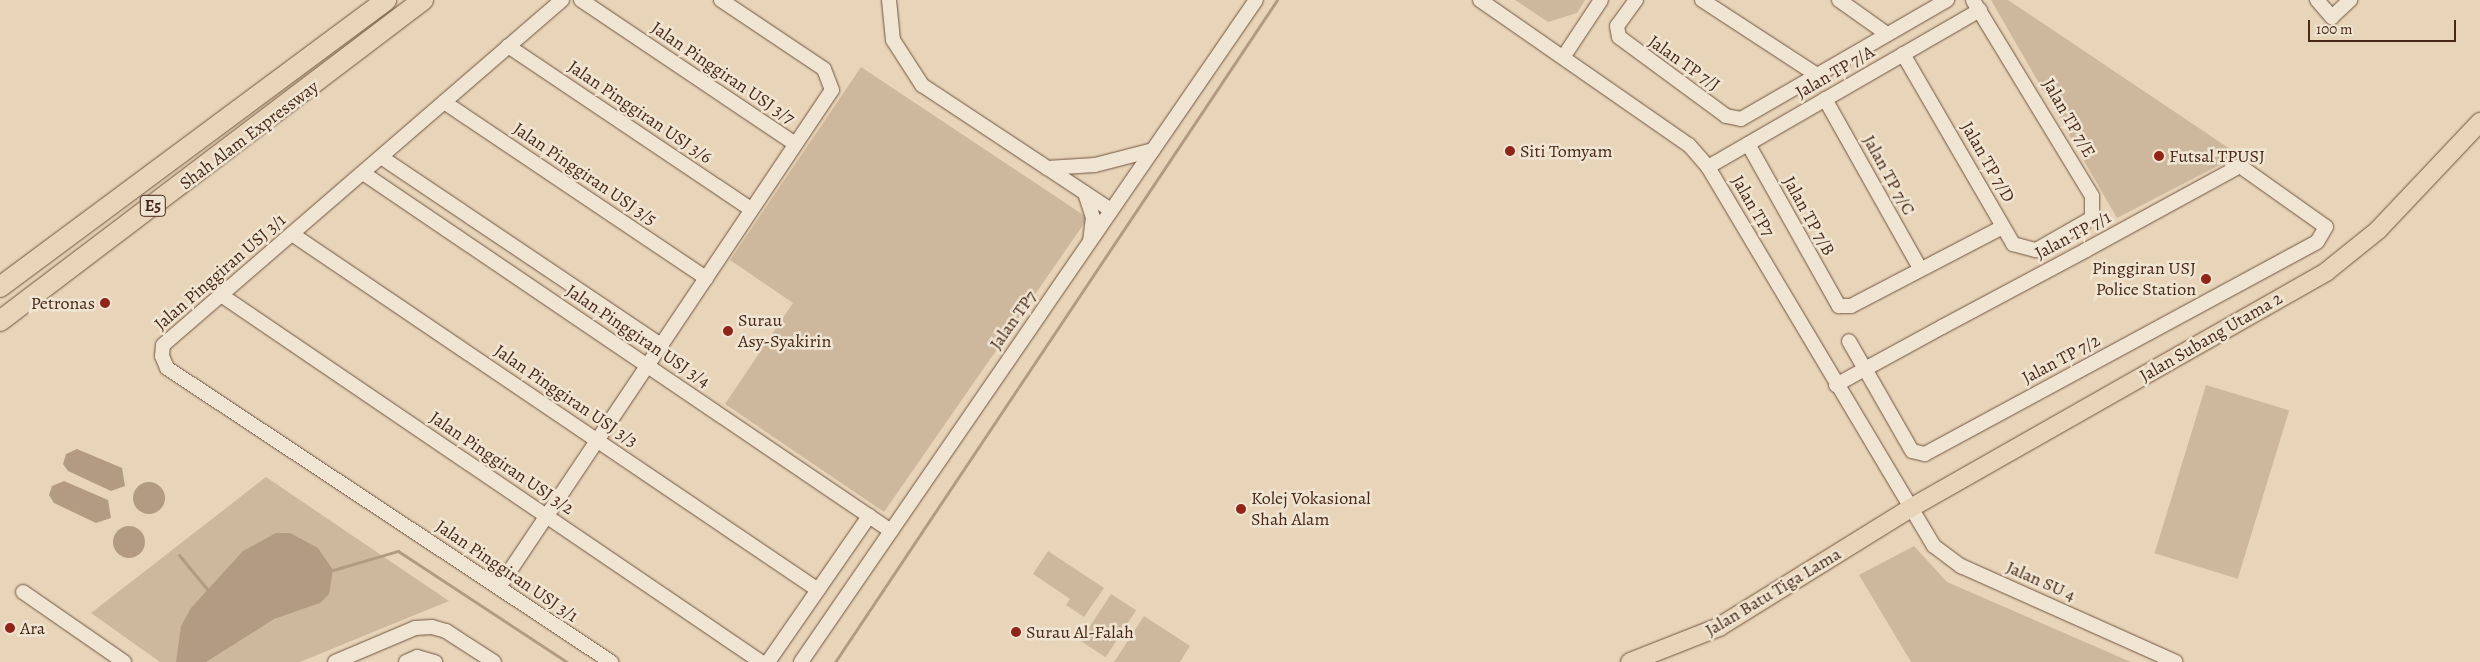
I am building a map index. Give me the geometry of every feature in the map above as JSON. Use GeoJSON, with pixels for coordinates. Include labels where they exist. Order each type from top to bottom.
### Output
{"type":"FeatureCollection","features":[{"type":"Feature","properties":{"kind":"highway","name":"Shah Alam Expressway"},"geometry":{"type":"LineString","coordinates":[[0,320],[423,0]]}},
{"type":"Feature","properties":{"kind":"highway","name":"Shah Alam Expressway"},"geometry":{"type":"LineString","coordinates":[[0,287],[382,3]]}},
{"type":"Feature","properties":{"kind":"main road","name":"Jalan Subang Utama 2"},"geometry":{"type":"LineString","coordinates":[[1909,509],[2326,272],[2378,230],[2480,122]]}},
{"type":"Feature","properties":{"kind":"main road","name":"Jalan Batu Tiga Lama"},"geometry":{"type":"LineString","coordinates":[[1630,662],[1718,628],[1909,509]]}},
{"type":"Feature","properties":{"kind":"street","name":"Jalan Pinggiran USJ 3/1"},"geometry":{"type":"LineString","coordinates":[[562,0],[163,345],[167,368],[611,662]]}},
{"type":"Feature","properties":{"kind":"street","name":"Jalan Pinggiran USJ 3/7"},"geometry":{"type":"LineString","coordinates":[[581,0],[795,144]]}},
{"type":"Feature","properties":{"kind":"street"},"geometry":{"type":"LineString","coordinates":[[499,587],[832,90],[824,69],[721,0]]}},
{"type":"Feature","properties":{"kind":"street"},"geometry":{"type":"LineString","coordinates":[[889,0],[893,40],[922,85],[1111,210]]}},
{"type":"Feature","properties":{"kind":"street","name":"Jalan TP7"},"geometry":{"type":"LineString","coordinates":[[801,662],[1256,0]]}},
{"type":"Feature","properties":{"kind":"street","name":"Jalan TP7"},"geometry":{"type":"LineString","coordinates":[[1480,0],[1564,56],[1689,145],[1708,167],[1909,509]]}},
{"type":"Feature","properties":{"kind":"street"},"geometry":{"type":"LineString","coordinates":[[1564,56],[1601,0]]}},
{"type":"Feature","properties":{"kind":"street","name":"Jalan TP 7/J"},"geometry":{"type":"LineString","coordinates":[[1636,0],[1617,26],[1619,38],[1628,48],[1726,116],[1741,119],[1817,75]]}},
{"type":"Feature","properties":{"kind":"street"},"geometry":{"type":"LineString","coordinates":[[1702,0],[1817,75],[1947,0]]}},
{"type":"Feature","properties":{"kind":"street"},"geometry":{"type":"LineString","coordinates":[[1839,0],[1888,34]]}},
{"type":"Feature","properties":{"kind":"street"},"geometry":{"type":"LineString","coordinates":[[2317,0],[2332,17],[2350,0]]}},
{"type":"Feature","properties":{"kind":"street","name":"Jalan TP 7/A"},"geometry":{"type":"LineString","coordinates":[[1708,167],[1903,54],[1977,5]]}},
{"type":"Feature","properties":{"kind":"street","name":"Jalan TP 7/E"},"geometry":{"type":"LineString","coordinates":[[1977,5],[2092,196],[2092,218],[2061,237]]}},
{"type":"Feature","properties":{"kind":"street","name":"Jalan Pinggiran USJ 3/6"},"geometry":{"type":"LineString","coordinates":[[508,46],[752,209]]}},
{"type":"Feature","properties":{"kind":"street","name":"Jalan TP 7/D"},"geometry":{"type":"LineString","coordinates":[[1903,54],[2014,244],[2036,250],[2061,237]]}},
{"type":"Feature","properties":{"kind":"street","name":"Jalan TP 7/C"},"geometry":{"type":"LineString","coordinates":[[1825,99],[1920,268]]}},
{"type":"Feature","properties":{"kind":"street","name":"Jalan Pinggiran USJ 3/5"},"geometry":{"type":"LineString","coordinates":[[444,102],[706,278]]}},
{"type":"Feature","properties":{"kind":"street","name":"Jalan TP 7/B"},"geometry":{"type":"LineString","coordinates":[[1748,144],[1839,306],[1851,306],[1920,268]]}},
{"type":"Feature","properties":{"kind":"street"},"geometry":{"type":"LineString","coordinates":[[1047,168],[1095,165],[1153,150]]}},
{"type":"Feature","properties":{"kind":"street","name":"Jalan Pinggiran USJ 3/4"},"geometry":{"type":"LineString","coordinates":[[381,157],[661,345]]}},
{"type":"Feature","properties":{"kind":"street","name":"Jalan TP 7/1"},"geometry":{"type":"LineString","coordinates":[[1836,384],[2240,166],[2324,221]]}},
{"type":"Feature","properties":{"kind":"street","name":"Jalan Pinggiran USJ 3/4"},"geometry":{"type":"LineString","coordinates":[[362,173],[891,531]]}},
{"type":"Feature","properties":{"kind":"street"},"geometry":{"type":"LineString","coordinates":[[1085,193],[1093,217],[1090,241]]}},
{"type":"Feature","properties":{"kind":"street","name":"Jalan TP 7/2"},"geometry":{"type":"LineString","coordinates":[[1849,341],[1912,451],[1925,454],[2318,242],[2326,232],[2324,221]]}},
{"type":"Feature","properties":{"kind":"street"},"geometry":{"type":"LineString","coordinates":[[1920,268],[2003,227]]}},
{"type":"Feature","properties":{"kind":"street","name":"Jalan Pinggiran USJ 3/3"},"geometry":{"type":"LineString","coordinates":[[292,234],[818,590]]}},
{"type":"Feature","properties":{"kind":"street","name":"Jalan Pinggiran USJ 3/2"},"geometry":{"type":"LineString","coordinates":[[221,295],[761,662]]}},
{"type":"Feature","properties":{"kind":"street","name":"Jalan SU 4"},"geometry":{"type":"LineString","coordinates":[[1909,509],[1934,546],[1961,566],[2176,662]]}},
{"type":"Feature","properties":{"kind":"street"},"geometry":{"type":"LineString","coordinates":[[768,662],[869,516]]}},
{"type":"Feature","properties":{"kind":"street"},"geometry":{"type":"LineString","coordinates":[[23,592],[124,662]]}},
{"type":"Feature","properties":{"kind":"street"},"geometry":{"type":"LineString","coordinates":[[335,662],[415,628],[432,627],[446,631],[494,662]]}},
{"type":"Feature","properties":{"kind":"street"},"geometry":{"type":"LineString","coordinates":[[406,662],[418,657],[435,662]]}},
{"type":"Feature","properties":{"kind":"shaded area"},"geometry":{"type":"Polygon","coordinates":[[[1515,0],[1585,0],[1577,13],[1548,22],[1515,0]]]}},
{"type":"Feature","properties":{"kind":"shaded area"},"geometry":{"type":"Polygon","coordinates":[[[1991,0],[2008,0],[2239,155],[2117,218],[1991,0]]]}},
{"type":"Feature","properties":{"kind":"shaded area"},"geometry":{"type":"Polygon","coordinates":[[[861,67],[1088,218],[884,512],[725,404],[793,303],[730,260],[861,67]]]}},
{"type":"Feature","properties":{"kind":"shaded area"},"geometry":{"type":"Polygon","coordinates":[[[2206,385],[2289,410],[2238,579],[2155,553],[2206,385]]]}},
{"type":"Feature","properties":{"kind":"shaded area"},"geometry":{"type":"Polygon","coordinates":[[[77,449],[122,468],[125,486],[111,491],[68,471],[63,464],[66,454],[77,449]]]}},
{"type":"Feature","properties":{"kind":"shaded area"},"geometry":{"type":"Polygon","coordinates":[[[266,477],[449,601],[300,662],[160,662],[91,613],[266,477]]]}},
{"type":"Feature","properties":{"kind":"shaded area"},"geometry":{"type":"Polygon","coordinates":[[[64,481],[108,500],[111,518],[96,523],[54,503],[49,495],[52,486],[64,481]]]}},
{"type":"Feature","properties":{"kind":"shaded area"},"geometry":{"type":"Polygon","coordinates":[[[149,482],[161,486],[165,498],[161,510],[149,514],[137,510],[133,498],[137,486],[149,482]]]}},
{"type":"Feature","properties":{"kind":"shaded area"},"geometry":{"type":"Polygon","coordinates":[[[129,526],[141,530],[145,542],[141,554],[129,558],[117,554],[113,542],[117,530],[129,526]]]}},
{"type":"Feature","properties":{"kind":"shaded area"},"geometry":{"type":"Polygon","coordinates":[[[276,533],[290,533],[318,548],[333,570],[329,594],[320,603],[274,619],[206,662],[176,662],[181,626],[191,608],[243,551],[276,533]]]}},
{"type":"Feature","properties":{"kind":"shaded area"},"geometry":{"type":"Polygon","coordinates":[[[1914,546],[1947,582],[2131,662],[1911,662],[1859,575],[1914,546]]]}},
{"type":"Feature","properties":{"kind":"shaded area"},"geometry":{"type":"Polygon","coordinates":[[[1048,551],[1104,588],[1084,617],[1066,605],[1070,599],[1033,574],[1048,551]]]}},
{"type":"Feature","properties":{"kind":"shaded area"},"geometry":{"type":"Polygon","coordinates":[[[1111,594],[1136,610],[1106,657],[1081,641],[1111,594]]]}},
{"type":"Feature","properties":{"kind":"shaded area"},"geometry":{"type":"Polygon","coordinates":[[[1144,616],[1190,646],[1180,662],[1114,662],[1144,616]]]}},
{"type":"Feature","properties":{"kind":"waterway"},"geometry":{"type":"LineString","coordinates":[[835,662],[1277,0]]}},
{"type":"Feature","properties":{"kind":"waterway"},"geometry":{"type":"LineString","coordinates":[[333,570],[398,551],[567,662]]}},
{"type":"Feature","properties":{"kind":"waterway"},"geometry":{"type":"LineString","coordinates":[[179,555],[207,589]]}},
{"type":"Feature","properties":{"kind":"place","name":"Siti Tomyam"},"geometry":{"type":"Point","coordinates":[1510,151]}},
{"type":"Feature","properties":{"kind":"place","name":"Futsal TPUSJ"},"geometry":{"type":"Point","coordinates":[2159,156]}},
{"type":"Feature","properties":{"kind":"place","name":"Pinggiran USJ Police Station"},"geometry":{"type":"Point","coordinates":[2206,279]}},
{"type":"Feature","properties":{"kind":"place","name":"Petronas"},"geometry":{"type":"Point","coordinates":[105,303]}},
{"type":"Feature","properties":{"kind":"place","name":"Surau Asy-Syakirin"},"geometry":{"type":"Point","coordinates":[728,331]}},
{"type":"Feature","properties":{"kind":"place","name":"Kolej Vokasional Shah Alam"},"geometry":{"type":"Point","coordinates":[1241,509]}},
{"type":"Feature","properties":{"kind":"place","name":"Ara"},"geometry":{"type":"Point","coordinates":[10,628]}},
{"type":"Feature","properties":{"kind":"place","name":"Surau Al-Falah"},"geometry":{"type":"Point","coordinates":[1016,632]}}]}
